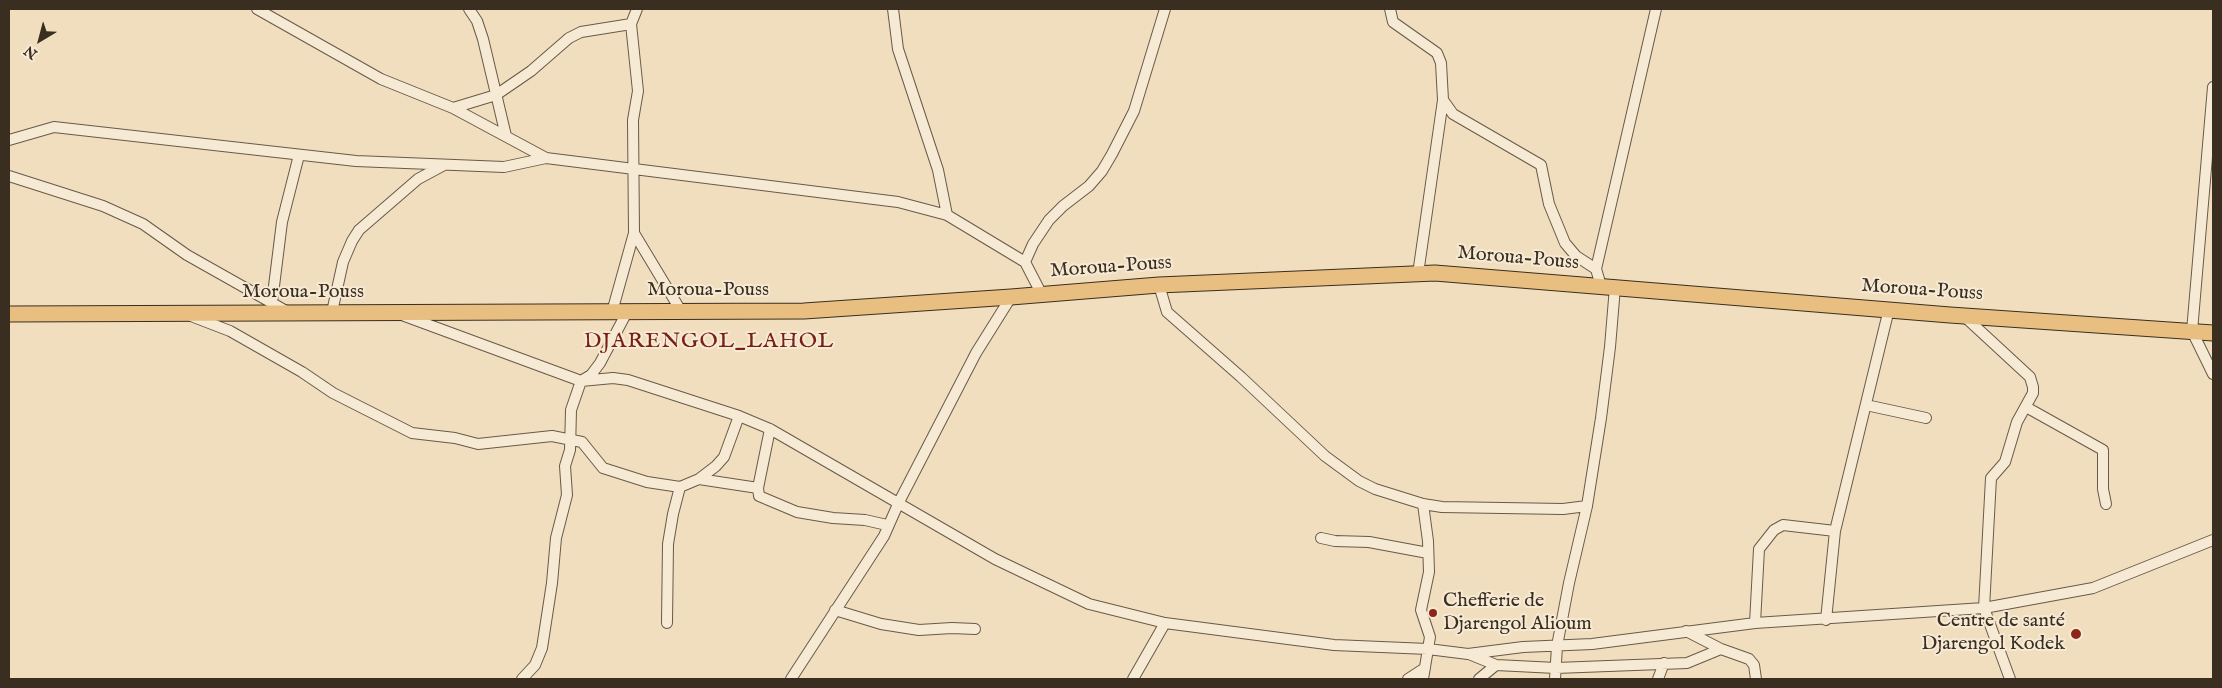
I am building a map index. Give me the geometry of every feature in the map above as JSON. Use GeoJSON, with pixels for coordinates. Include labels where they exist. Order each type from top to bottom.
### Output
{"type":"FeatureCollection","features":[{"type":"Feature","properties":{"kind":"main road","name":"Moroua-Pouss"},"geometry":{"type":"LineString","coordinates":[[9,314],[332,312],[399,314],[804,310],[1011,297],[1159,284],[1435,273],[2107,327],[2213,333]]}},
{"type":"Feature","properties":{"kind":"street"},"geometry":{"type":"LineString","coordinates":[[257,9],[381,79],[453,108],[546,158]]}},
{"type":"Feature","properties":{"kind":"street"},"geometry":{"type":"LineString","coordinates":[[469,9],[477,21],[483,39],[506,136]]}},
{"type":"Feature","properties":{"kind":"street"},"geometry":{"type":"LineString","coordinates":[[522,679],[535,665],[542,648],[552,583],[556,538],[566,495],[565,466],[570,450],[571,410],[581,381],[591,375],[600,363],[619,312],[634,233],[633,120],[638,91],[631,24],[637,9]]}},
{"type":"Feature","properties":{"kind":"street"},"geometry":{"type":"LineString","coordinates":[[893,9],[898,49],[938,170],[947,215]]}},
{"type":"Feature","properties":{"kind":"street"},"geometry":{"type":"LineString","coordinates":[[1025,262],[1033,244],[1049,220],[1063,206],[1089,186],[1109,159],[1134,111],[1165,9]]}},
{"type":"Feature","properties":{"kind":"street"},"geometry":{"type":"LineString","coordinates":[[1390,9],[1393,22],[1437,53],[1441,63],[1443,100],[1418,274]]}},
{"type":"Feature","properties":{"kind":"street"},"geometry":{"type":"LineString","coordinates":[[1596,269],[1656,9]]}},
{"type":"Feature","properties":{"kind":"street"},"geometry":{"type":"LineString","coordinates":[[453,108],[496,95],[531,71],[569,38],[588,31],[613,29],[631,24]]}},
{"type":"Feature","properties":{"kind":"street"},"geometry":{"type":"LineString","coordinates":[[2213,87],[2192,331],[2213,374]]}},
{"type":"Feature","properties":{"kind":"street"},"geometry":{"type":"LineString","coordinates":[[1443,100],[1460,120],[1541,165],[1549,204],[1565,243],[1576,256],[1596,269],[1608,286],[1610,348],[1587,506],[1569,583],[1557,646],[1554,679]]}},
{"type":"Feature","properties":{"kind":"street"},"geometry":{"type":"LineString","coordinates":[[9,140],[54,127],[356,161],[511,166],[546,158],[898,202],[947,215],[1025,262],[1041,293]]}},
{"type":"Feature","properties":{"kind":"street"},"geometry":{"type":"LineString","coordinates":[[272,302],[282,222],[298,155]]}},
{"type":"Feature","properties":{"kind":"street"},"geometry":{"type":"LineString","coordinates":[[332,312],[343,262],[359,230],[418,179],[445,165]]}},
{"type":"Feature","properties":{"kind":"street"},"geometry":{"type":"LineString","coordinates":[[9,176],[103,206],[144,224],[187,255],[288,312]]}},
{"type":"Feature","properties":{"kind":"street"},"geometry":{"type":"LineString","coordinates":[[634,233],[681,312]]}},
{"type":"Feature","properties":{"kind":"street"},"geometry":{"type":"LineString","coordinates":[[1159,284],[1167,312],[1242,377],[1324,456],[1346,473],[1375,489],[1423,504],[1454,509],[1563,509],[1587,506]]}},
{"type":"Feature","properties":{"kind":"street"},"geometry":{"type":"LineString","coordinates":[[791,679],[884,536],[887,525],[976,353],[1011,297]]}},
{"type":"Feature","properties":{"kind":"street"},"geometry":{"type":"LineString","coordinates":[[1826,620],[1835,531],[1889,309]]}},
{"type":"Feature","properties":{"kind":"street"},"geometry":{"type":"LineString","coordinates":[[181,312],[230,331],[302,372],[333,393],[412,433],[448,437],[478,444],[546,436],[571,439],[582,442],[598,464],[609,472],[654,483],[680,486],[699,480],[724,457],[739,416]]}},
{"type":"Feature","properties":{"kind":"street"},"geometry":{"type":"LineString","coordinates":[[399,314],[581,381],[612,378],[628,380],[739,416],[770,429],[995,559],[1089,604],[1165,623],[1334,645],[1428,649],[1468,654],[1496,665],[1556,668],[1687,663],[1721,649]]}},
{"type":"Feature","properties":{"kind":"street"},"geometry":{"type":"LineString","coordinates":[[1963,315],[2030,377],[2033,393],[2017,422],[2005,462],[1991,478],[1984,608],[2010,679]]}},
{"type":"Feature","properties":{"kind":"street"},"geometry":{"type":"LineString","coordinates":[[1866,405],[1926,418]]}},
{"type":"Feature","properties":{"kind":"street"},"geometry":{"type":"LineString","coordinates":[[2026,407],[2103,450],[2103,489],[2106,504]]}},
{"type":"Feature","properties":{"kind":"street"},"geometry":{"type":"LineString","coordinates":[[770,429],[758,488],[759,496],[788,509],[833,518],[865,520],[887,525]]}},
{"type":"Feature","properties":{"kind":"street"},"geometry":{"type":"LineString","coordinates":[[699,480],[758,488]]}},
{"type":"Feature","properties":{"kind":"street"},"geometry":{"type":"LineString","coordinates":[[667,623],[668,544],[680,486]]}},
{"type":"Feature","properties":{"kind":"street"},"geometry":{"type":"LineString","coordinates":[[1423,504],[1428,554],[1428,582],[1421,610],[1429,629],[1430,638],[1423,679]]}},
{"type":"Feature","properties":{"kind":"street"},"geometry":{"type":"LineString","coordinates":[[1756,624],[1759,549],[1774,530],[1783,524],[1835,531]]}},
{"type":"Feature","properties":{"kind":"street"},"geometry":{"type":"LineString","coordinates":[[1320,538],[1335,541],[1369,542],[1428,554]]}},
{"type":"Feature","properties":{"kind":"street"},"geometry":{"type":"LineString","coordinates":[[1468,654],[1756,624],[1984,608],[2093,588],[2213,540]]}},
{"type":"Feature","properties":{"kind":"street"},"geometry":{"type":"LineString","coordinates":[[835,610],[881,624],[910,629],[975,630]]}},
{"type":"Feature","properties":{"kind":"street"},"geometry":{"type":"LineString","coordinates":[[1133,679],[1165,623]]}},
{"type":"Feature","properties":{"kind":"street"},"geometry":{"type":"LineString","coordinates":[[1686,632],[1721,649],[1749,659],[1754,665],[1756,679]]}},
{"type":"Feature","properties":{"kind":"street"},"geometry":{"type":"LineString","coordinates":[[1658,679],[1664,663]]}},
{"type":"Feature","properties":{"kind":"street"},"geometry":{"type":"LineString","coordinates":[[1480,679],[1496,665]]}},
{"type":"Feature","properties":{"kind":"street"},"geometry":{"type":"LineString","coordinates":[[1408,679],[1424,668]]}},
{"type":"Feature","properties":{"kind":"place","name":"Chefferie de Djarengol Alioum"},"geometry":{"type":"Point","coordinates":[1433,613]}},
{"type":"Feature","properties":{"kind":"place","name":"Centre de santé Djarengol Kodek"},"geometry":{"type":"Point","coordinates":[2076,634]}},
{"type":"Feature","properties":{"kind":"district","name":"DJARENGOL_LAHOL"},"geometry":{"type":"Point","coordinates":[709,342]}}]}
